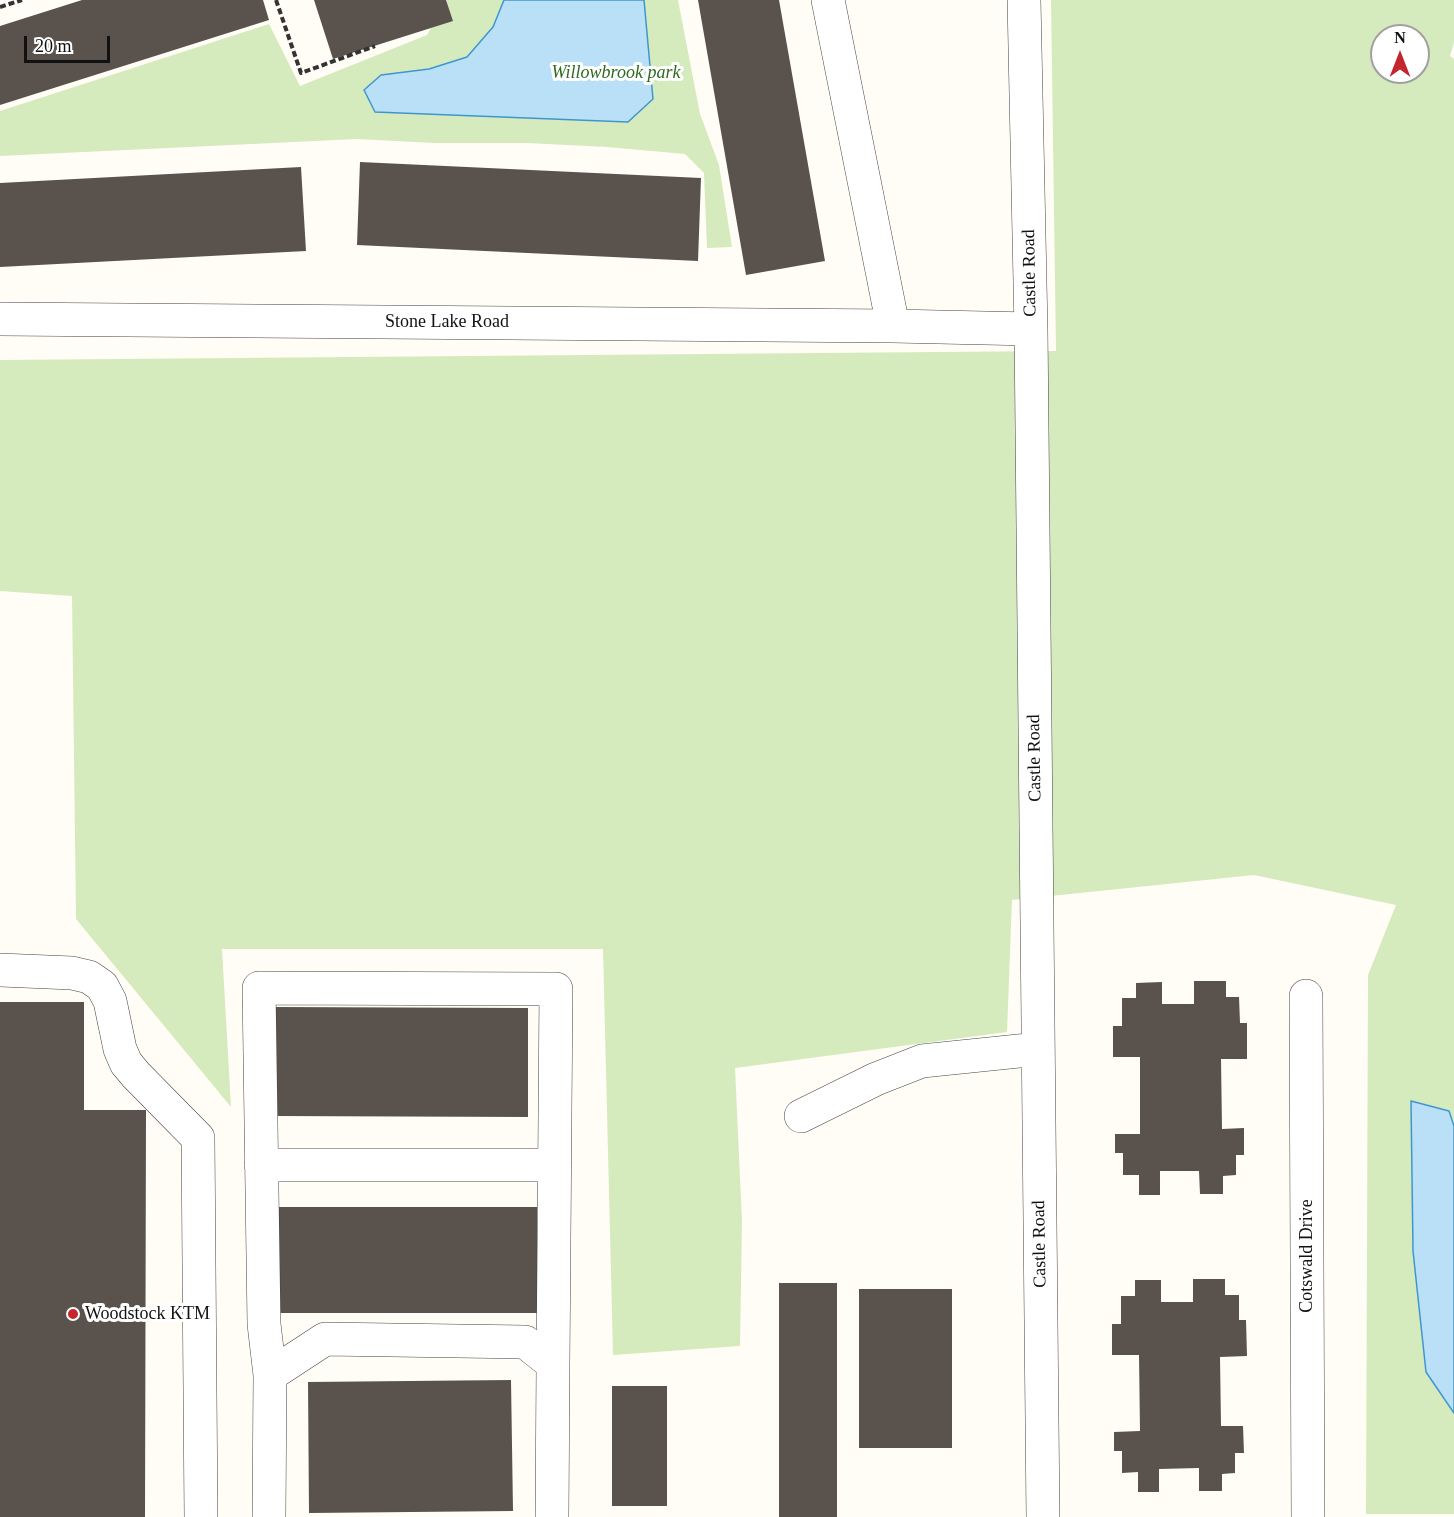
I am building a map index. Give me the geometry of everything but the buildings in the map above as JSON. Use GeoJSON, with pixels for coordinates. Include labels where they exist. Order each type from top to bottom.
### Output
{"type":"FeatureCollection","features":[{"type":"Feature","properties":{"kind":"street"},"geometry":{"type":"LineString","coordinates":[[828,0],[893,326]]}},
{"type":"Feature","properties":{"kind":"street","name":"Castle Road"},"geometry":{"type":"LineString","coordinates":[[1024,0],[1031,328],[1043,1517]]}},
{"type":"Feature","properties":{"kind":"street","name":"Stone Lake Road"},"geometry":{"type":"LineString","coordinates":[[0,319],[1031,328]]}},
{"type":"Feature","properties":{"kind":"street"},"geometry":{"type":"LineString","coordinates":[[0,970],[72,974],[89,977],[102,986],[110,1001],[120,1049],[126,1063],[198,1138],[201,1517]]}},
{"type":"Feature","properties":{"kind":"street"},"geometry":{"type":"LineString","coordinates":[[269,1517],[270,1375],[264,1324],[259,988],[556,989],[552,1517]]}},
{"type":"Feature","properties":{"kind":"street","name":"Cotswald Drive"},"geometry":{"type":"LineString","coordinates":[[1306,996],[1308,1517]]}},
{"type":"Feature","properties":{"kind":"street"},"geometry":{"type":"LineString","coordinates":[[801,1116],[876,1079],[922,1061],[1038,1049]]}},
{"type":"Feature","properties":{"kind":"street"},"geometry":{"type":"LineString","coordinates":[[261,1164],[555,1164]]}},
{"type":"Feature","properties":{"kind":"street"},"geometry":{"type":"LineString","coordinates":[[270,1375],[326,1339],[525,1342],[552,1364]]}},
{"type":"Feature","properties":{"kind":"path"},"geometry":{"type":"LineString","coordinates":[[0,8],[22,0]]}},
{"type":"Feature","properties":{"kind":"path"},"geometry":{"type":"LineString","coordinates":[[276,0],[301,73],[375,46]]}},
{"type":"Feature","properties":{"kind":"green space","name":"Willowbrook park"},"geometry":{"type":"Polygon","coordinates":[[[447,0],[678,0],[700,114],[719,165],[732,247],[707,248],[704,173],[685,154],[527,143],[434,143],[357,139],[0,156],[0,111],[269,24],[300,86],[427,35],[447,0]]]}},
{"type":"Feature","properties":{"kind":"green space"},"geometry":{"type":"Polygon","coordinates":[[[1051,0],[1454,0],[1454,42],[1450,56],[1454,59],[1454,1514],[1366,1514],[1368,975],[1396,905],[1254,875],[1012,900],[1007,1032],[735,1068],[742,1221],[740,1346],[613,1355],[603,949],[222,949],[231,1107],[76,919],[72,596],[0,591],[0,360],[1056,351],[1051,0]]]}},
{"type":"Feature","properties":{"kind":"water"},"geometry":{"type":"Polygon","coordinates":[[[504,0],[644,0],[653,99],[628,122],[375,112],[364,90],[381,75],[429,69],[467,57],[493,27],[504,0]]]}},
{"type":"Feature","properties":{"kind":"water"},"geometry":{"type":"Polygon","coordinates":[[[1411,1101],[1449,1111],[1454,1126],[1454,1413],[1426,1372],[1413,1251],[1411,1101]]]}},
{"type":"Feature","properties":{"kind":"place","name":"Woodstock KTM"},"geometry":{"type":"Point","coordinates":[73,1314]}}]}
